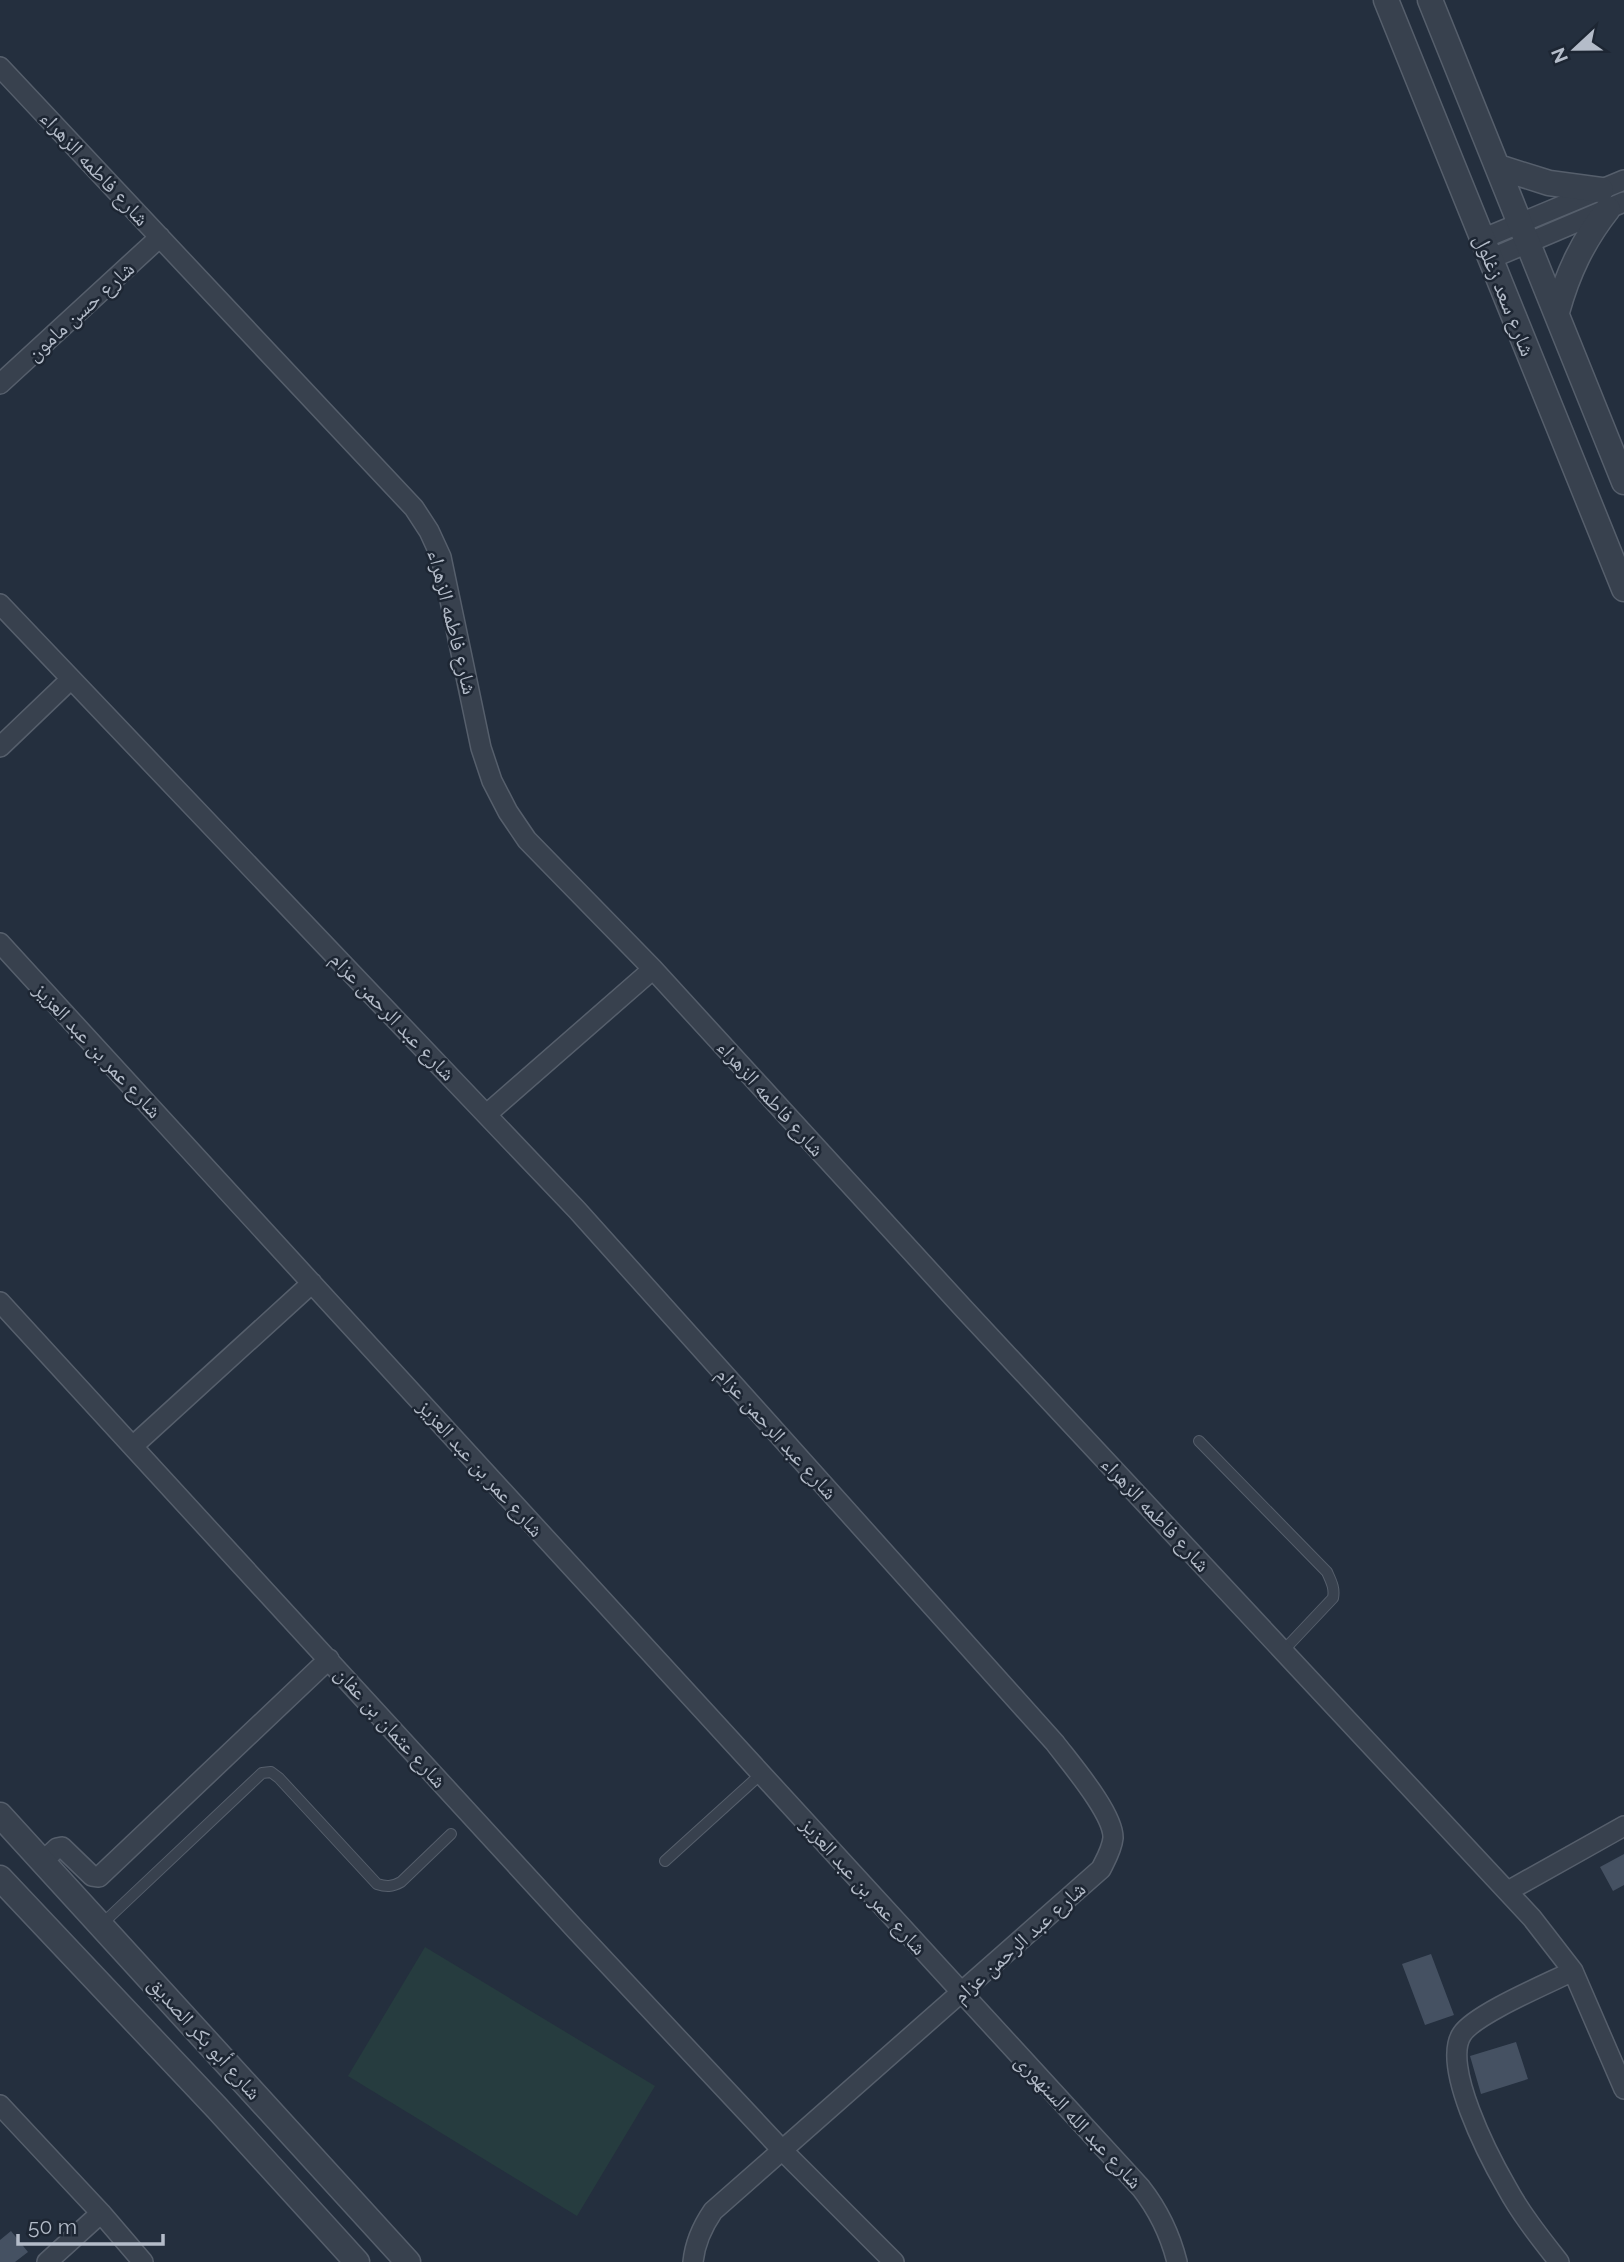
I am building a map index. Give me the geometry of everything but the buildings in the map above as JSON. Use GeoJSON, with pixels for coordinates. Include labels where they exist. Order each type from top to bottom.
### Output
{"type":"FeatureCollection","features":[{"type":"Feature","properties":{"kind":"street","name":"شارع سعد زغلول"},"geometry":{"type":"LineString","coordinates":[[1386,0],[1624,589]]}},
{"type":"Feature","properties":{"kind":"street","name":"شارع سعد زغلول"},"geometry":{"type":"LineString","coordinates":[[1430,0],[1624,482]]}},
{"type":"Feature","properties":{"kind":"street","name":"شارع فاطمه الزهراء"},"geometry":{"type":"LineString","coordinates":[[0,66],[414,508],[441,557],[481,748],[492,780],[508,812],[527,840],[653,970],[965,1310],[1532,1918],[1573,1971],[1624,2090]]}},
{"type":"Feature","properties":{"kind":"street"},"geometry":{"type":"LineString","coordinates":[[1498,167],[1611,200]]}},
{"type":"Feature","properties":{"kind":"street"},"geometry":{"type":"LineString","coordinates":[[1557,312],[1576,257],[1624,180]]}},
{"type":"Feature","properties":{"kind":"street"},"geometry":{"type":"LineString","coordinates":[[1486,249],[1611,200]]}},
{"type":"Feature","properties":{"kind":"street","name":"شارع حسن مامون"},"geometry":{"type":"LineString","coordinates":[[0,384],[160,237]]}},
{"type":"Feature","properties":{"kind":"street","name":"شارع عبد الرحمن عزام"},"geometry":{"type":"LineString","coordinates":[[0,604],[577,1210],[1055,1743],[1102,1808],[1113,1835],[1111,1850],[1101,1869],[713,2211],[701,2229],[693,2262]]}},
{"type":"Feature","properties":{"kind":"street"},"geometry":{"type":"LineString","coordinates":[[0,747],[71,679]]}},
{"type":"Feature","properties":{"kind":"street","name":"شارع عمر بن عبد العزيز"},"geometry":{"type":"LineString","coordinates":[[0,943],[961,1993]]}},
{"type":"Feature","properties":{"kind":"street"},"geometry":{"type":"LineString","coordinates":[[487,1114],[653,970]]}},
{"type":"Feature","properties":{"kind":"street"},"geometry":{"type":"LineString","coordinates":[[133,1446],[312,1283]]}},
{"type":"Feature","properties":{"kind":"street","name":"شارع عثمان بن عفان"},"geometry":{"type":"LineString","coordinates":[[0,1301],[576,1930],[783,2151]]}},
{"type":"Feature","properties":{"kind":"street"},"geometry":{"type":"LineString","coordinates":[[43,1861],[57,1848],[62,1847],[92,1876],[99,1877],[329,1659]]}},
{"type":"Feature","properties":{"kind":"street","name":"شارع أبو بكر الصديق"},"geometry":{"type":"LineString","coordinates":[[0,1815],[408,2262]]}},
{"type":"Feature","properties":{"kind":"street"},"geometry":{"type":"LineString","coordinates":[[1508,1891],[1624,1826]]}},
{"type":"Feature","properties":{"kind":"street","name":"شارع أبو بكر الصديق"},"geometry":{"type":"LineString","coordinates":[[0,1878],[357,2262]]}},
{"type":"Feature","properties":{"kind":"street"},"geometry":{"type":"LineString","coordinates":[[1559,2262],[1507,2189],[1473,2119],[1459,2081],[1455,2056],[1461,2035],[1475,2020],[1573,1971]]}},
{"type":"Feature","properties":{"kind":"street","name":"شارع عبد الله السنهورى"},"geometry":{"type":"LineString","coordinates":[[961,1993],[1142,2188],[1164,2224],[1177,2262]]}},
{"type":"Feature","properties":{"kind":"street"},"geometry":{"type":"LineString","coordinates":[[0,2105],[143,2262]]}},
{"type":"Feature","properties":{"kind":"street"},"geometry":{"type":"LineString","coordinates":[[783,2151],[894,2262]]}},
{"type":"Feature","properties":{"kind":"street"},"geometry":{"type":"LineString","coordinates":[[47,2262],[101,2213]]}},
{"type":"Feature","properties":{"kind":"lane"},"geometry":{"type":"LineString","coordinates":[[1199,1441],[1327,1572],[1332,1582],[1335,1592],[1333,1598],[1283,1651]]}},
{"type":"Feature","properties":{"kind":"lane"},"geometry":{"type":"LineString","coordinates":[[101,1924],[262,1773],[271,1772],[279,1778],[377,1884],[385,1887],[401,1882],[452,1833]]}},
{"type":"Feature","properties":{"kind":"lane"},"geometry":{"type":"LineString","coordinates":[[665,1861],[761,1774]]}},
{"type":"Feature","properties":{"kind":"green space"},"geometry":{"type":"Polygon","coordinates":[[[425,1947],[655,2086],[577,2216],[348,2076],[425,1947]]]}}]}
